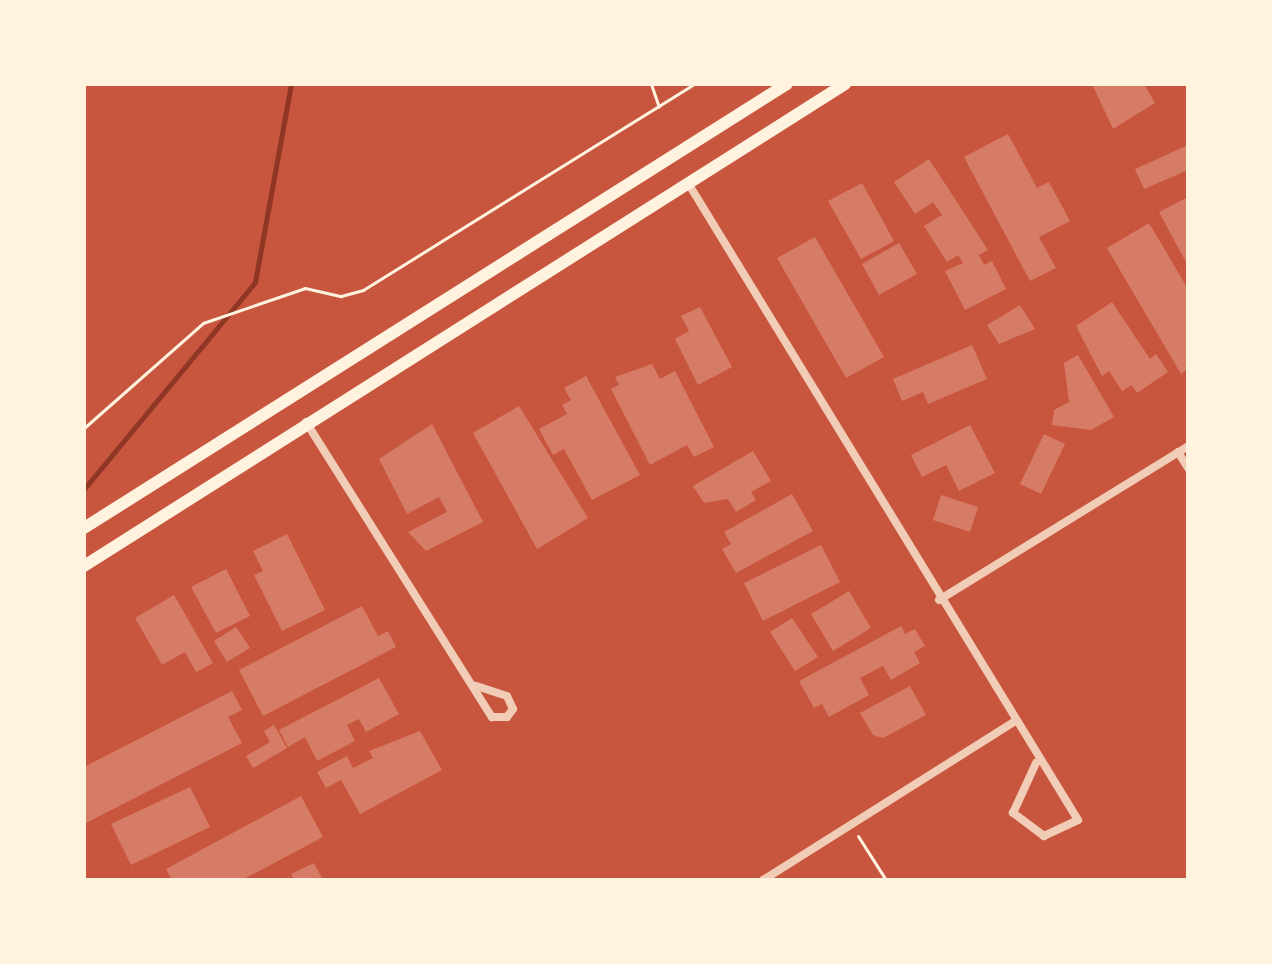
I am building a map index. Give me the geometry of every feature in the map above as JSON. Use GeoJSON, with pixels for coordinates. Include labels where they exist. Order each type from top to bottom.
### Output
{"type":"FeatureCollection","features":[{"type":"Feature","properties":{"kind":"main road"},"geometry":{"type":"LineString","coordinates":[[84,528],[787,84]]}},
{"type":"Feature","properties":{"kind":"main road"},"geometry":{"type":"LineString","coordinates":[[84,566],[306,421],[845,84]]}},
{"type":"Feature","properties":{"kind":"street"},"geometry":{"type":"LineString","coordinates":[[688,183],[939,600],[1078,820],[1044,836],[1013,813],[1036,763]]}},
{"type":"Feature","properties":{"kind":"street"},"geometry":{"type":"LineString","coordinates":[[306,421],[492,717],[507,717],[513,709],[507,696],[476,686]]}},
{"type":"Feature","properties":{"kind":"street"},"geometry":{"type":"LineString","coordinates":[[939,600],[1188,446]]}},
{"type":"Feature","properties":{"kind":"street"},"geometry":{"type":"LineString","coordinates":[[1178,452],[1188,468]]}},
{"type":"Feature","properties":{"kind":"street"},"geometry":{"type":"LineString","coordinates":[[763,880],[1015,721]]}},
{"type":"Feature","properties":{"kind":"path"},"geometry":{"type":"LineString","coordinates":[[651,84],[659,107]]}},
{"type":"Feature","properties":{"kind":"path"},"geometry":{"type":"LineString","coordinates":[[84,428],[165,349],[212,319],[305,288],[341,296],[363,290],[694,84]]}},
{"type":"Feature","properties":{"kind":"path"},"geometry":{"type":"LineString","coordinates":[[850,823],[886,880]]}},
{"type":"Feature","properties":{"kind":"building"},"geometry":{"type":"Polygon","coordinates":[[[1092,84],[1144,84],[1155,103],[1113,129],[1092,84]]]}},
{"type":"Feature","properties":{"kind":"building"},"geometry":{"type":"Polygon","coordinates":[[[1008,134],[1037,188],[1049,182],[1070,221],[1039,237],[1056,268],[1030,281],[964,157],[1008,134]]]}},
{"type":"Feature","properties":{"kind":"building"},"geometry":{"type":"Polygon","coordinates":[[[1188,145],[1188,170],[1144,189],[1135,169],[1188,145]]]}},
{"type":"Feature","properties":{"kind":"building"},"geometry":{"type":"Polygon","coordinates":[[[929,159],[988,250],[979,255],[984,265],[992,261],[1006,289],[965,310],[945,271],[963,263],[958,255],[947,262],[924,226],[942,215],[933,202],[915,214],[894,182],[929,159]]]}},
{"type":"Feature","properties":{"kind":"building"},"geometry":{"type":"Polygon","coordinates":[[[862,183],[894,241],[861,259],[828,201],[862,183]]]}},
{"type":"Feature","properties":{"kind":"building"},"geometry":{"type":"Polygon","coordinates":[[[1188,197],[1188,266],[1159,212],[1188,197]]]}},
{"type":"Feature","properties":{"kind":"building"},"geometry":{"type":"Polygon","coordinates":[[[1149,223],[1188,289],[1188,369],[1181,374],[1107,248],[1149,223]]]}},
{"type":"Feature","properties":{"kind":"building"},"geometry":{"type":"Polygon","coordinates":[[[815,237],[884,357],[846,378],[777,258],[815,237]]]}},
{"type":"Feature","properties":{"kind":"building"},"geometry":{"type":"Polygon","coordinates":[[[899,243],[917,274],[879,295],[862,264],[899,243]]]}},
{"type":"Feature","properties":{"kind":"building"},"geometry":{"type":"Polygon","coordinates":[[[1112,302],[1150,359],[1156,354],[1168,372],[1137,393],[1132,385],[1122,391],[1109,371],[1102,376],[1076,326],[1112,302]]]}},
{"type":"Feature","properties":{"kind":"building"},"geometry":{"type":"Polygon","coordinates":[[[1020,305],[1035,329],[999,344],[987,325],[1020,305]]]}},
{"type":"Feature","properties":{"kind":"building"},"geometry":{"type":"Polygon","coordinates":[[[700,307],[732,367],[698,385],[675,339],[689,331],[681,316],[700,307]]]}},
{"type":"Feature","properties":{"kind":"building"},"geometry":{"type":"Polygon","coordinates":[[[972,345],[987,379],[928,404],[923,392],[902,401],[893,379],[972,345]]]}},
{"type":"Feature","properties":{"kind":"building"},"geometry":{"type":"Polygon","coordinates":[[[1078,355],[1114,417],[1091,430],[1052,425],[1054,410],[1069,402],[1064,363],[1078,355]]]}},
{"type":"Feature","properties":{"kind":"building"},"geometry":{"type":"Polygon","coordinates":[[[652,364],[660,379],[675,371],[714,447],[694,457],[687,445],[650,465],[611,389],[619,385],[615,377],[652,364]]]}},
{"type":"Feature","properties":{"kind":"building"},"geometry":{"type":"Polygon","coordinates":[[[586,376],[640,475],[592,500],[564,449],[553,455],[539,429],[567,414],[562,405],[571,400],[564,388],[586,376]]]}},
{"type":"Feature","properties":{"kind":"building"},"geometry":{"type":"Polygon","coordinates":[[[519,406],[588,518],[537,549],[473,433],[519,406]]]}},
{"type":"Feature","properties":{"kind":"building"},"geometry":{"type":"Polygon","coordinates":[[[432,424],[483,522],[426,551],[408,532],[447,512],[439,497],[407,514],[379,459],[432,424]]]}},
{"type":"Feature","properties":{"kind":"building"},"geometry":{"type":"Polygon","coordinates":[[[970,425],[995,473],[959,491],[946,465],[922,477],[911,455],[970,425]]]}},
{"type":"Feature","properties":{"kind":"building"},"geometry":{"type":"Polygon","coordinates":[[[1044,434],[1065,444],[1041,494],[1020,484],[1044,434]]]}},
{"type":"Feature","properties":{"kind":"building"},"geometry":{"type":"Polygon","coordinates":[[[753,451],[771,481],[751,492],[756,500],[736,512],[728,499],[704,503],[693,486],[753,451]]]}},
{"type":"Feature","properties":{"kind":"building"},"geometry":{"type":"Polygon","coordinates":[[[792,494],[813,531],[736,573],[722,549],[731,544],[724,532],[792,494]]]}},
{"type":"Feature","properties":{"kind":"building"},"geometry":{"type":"Polygon","coordinates":[[[941,495],[978,507],[970,532],[933,520],[941,495]]]}},
{"type":"Feature","properties":{"kind":"building"},"geometry":{"type":"Polygon","coordinates":[[[287,534],[325,610],[282,631],[254,575],[263,571],[253,551],[287,534]]]}},
{"type":"Feature","properties":{"kind":"building"},"geometry":{"type":"Polygon","coordinates":[[[821,545],[840,582],[763,621],[744,583],[821,545]]]}},
{"type":"Feature","properties":{"kind":"building"},"geometry":{"type":"Polygon","coordinates":[[[226,569],[250,616],[216,633],[191,587],[226,569]]]}},
{"type":"Feature","properties":{"kind":"building"},"geometry":{"type":"Polygon","coordinates":[[[849,591],[871,628],[833,651],[811,614],[849,591]]]}},
{"type":"Feature","properties":{"kind":"building"},"geometry":{"type":"Polygon","coordinates":[[[174,595],[213,663],[196,672],[185,652],[162,665],[135,618],[174,595]]]}},
{"type":"Feature","properties":{"kind":"building"},"geometry":{"type":"Polygon","coordinates":[[[362,606],[378,636],[388,631],[396,647],[263,716],[239,670],[362,606]]]}},
{"type":"Feature","properties":{"kind":"building"},"geometry":{"type":"Polygon","coordinates":[[[792,618],[818,657],[795,671],[770,632],[792,618]]]}},
{"type":"Feature","properties":{"kind":"building"},"geometry":{"type":"Polygon","coordinates":[[[901,626],[905,634],[915,629],[925,646],[914,652],[920,663],[891,680],[883,666],[860,678],[869,695],[829,717],[822,704],[814,708],[799,681],[901,626]]]}},
{"type":"Feature","properties":{"kind":"building"},"geometry":{"type":"Polygon","coordinates":[[[236,627],[250,648],[227,662],[214,641],[236,627]]]}},
{"type":"Feature","properties":{"kind":"building"},"geometry":{"type":"Polygon","coordinates":[[[379,678],[399,714],[366,732],[359,719],[347,725],[355,741],[317,761],[305,737],[288,747],[279,730],[379,678]]]}},
{"type":"Feature","properties":{"kind":"building"},"geometry":{"type":"Polygon","coordinates":[[[910,686],[926,715],[883,738],[873,735],[860,713],[910,686]]]}},
{"type":"Feature","properties":{"kind":"building"},"geometry":{"type":"Polygon","coordinates":[[[232,691],[242,710],[228,717],[242,743],[84,824],[84,767],[232,691]]]}},
{"type":"Feature","properties":{"kind":"building"},"geometry":{"type":"Polygon","coordinates":[[[274,725],[287,748],[253,768],[246,756],[270,742],[264,731],[274,725]]]}},
{"type":"Feature","properties":{"kind":"building"},"geometry":{"type":"Polygon","coordinates":[[[420,731],[442,770],[360,814],[341,780],[326,788],[317,772],[347,756],[353,768],[373,758],[369,751],[420,731]]]}},
{"type":"Feature","properties":{"kind":"building"},"geometry":{"type":"Polygon","coordinates":[[[190,787],[210,827],[131,865],[111,824],[190,787]]]}},
{"type":"Feature","properties":{"kind":"building"},"geometry":{"type":"Polygon","coordinates":[[[301,796],[323,837],[242,880],[172,880],[166,869],[301,796]]]}},
{"type":"Feature","properties":{"kind":"building"},"geometry":{"type":"Polygon","coordinates":[[[314,863],[323,880],[294,880],[291,874],[314,863]]]}},
{"type":"Feature","properties":{"kind":"waterway"},"geometry":{"type":"LineString","coordinates":[[84,489],[255,282],[291,84]]}}]}
